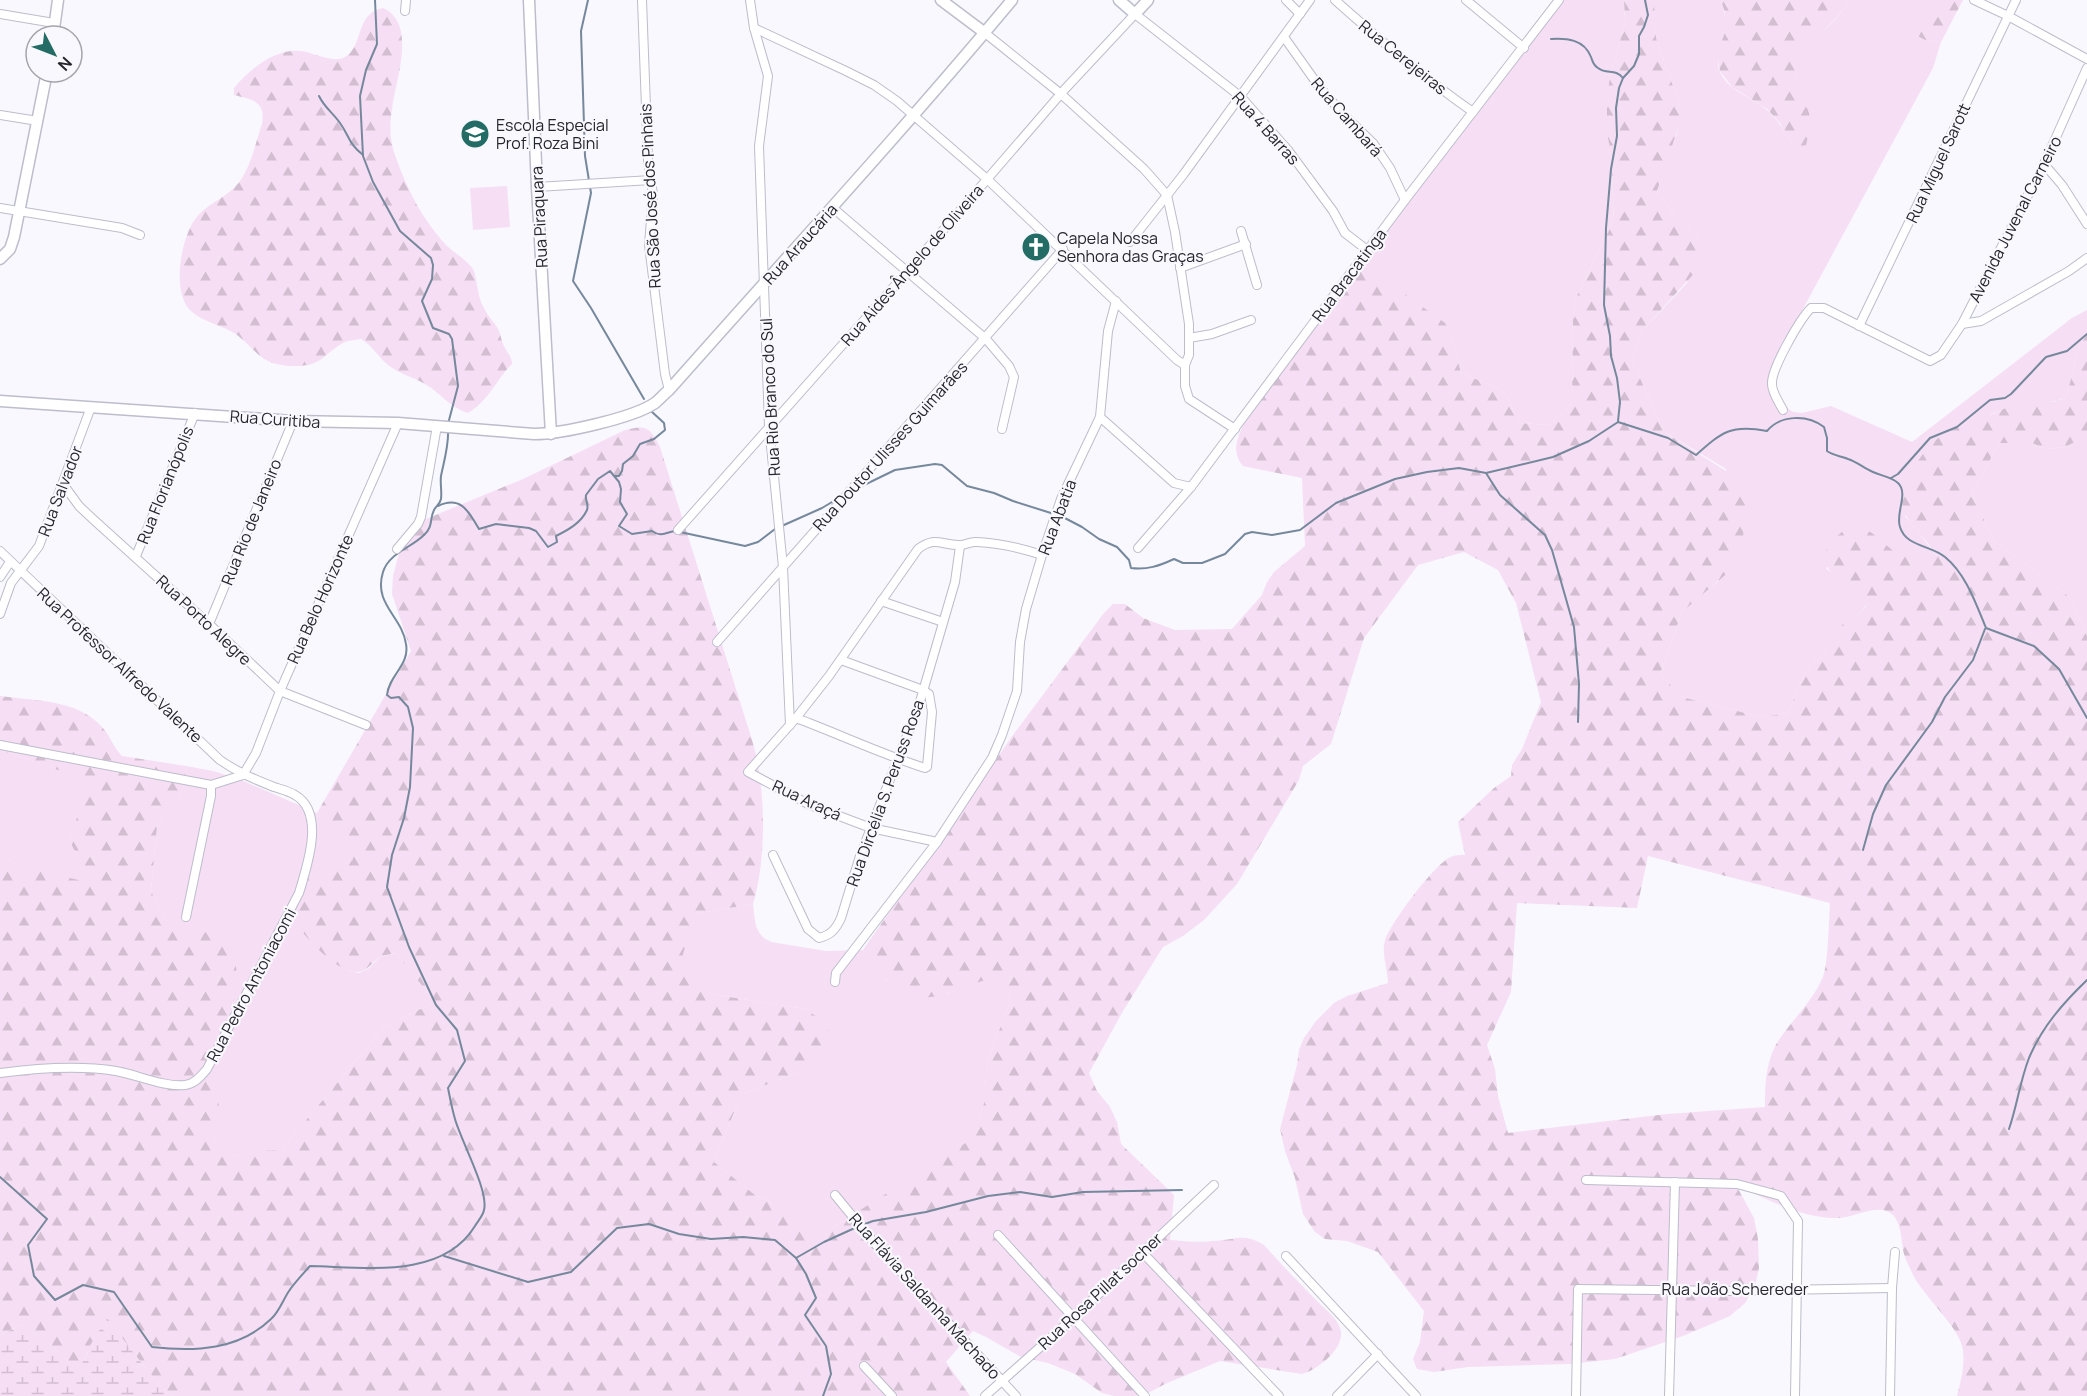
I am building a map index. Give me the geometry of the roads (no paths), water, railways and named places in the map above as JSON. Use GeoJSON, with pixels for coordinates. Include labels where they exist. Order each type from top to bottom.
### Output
{"type":"FeatureCollection","features":[{"type":"Feature","properties":{"kind":"street"},"geometry":{"type":"LineString","coordinates":[[0,14],[54,23],[58,0]]}},
{"type":"Feature","properties":{"kind":"street"},"geometry":{"type":"LineString","coordinates":[[405,11],[406,0]]}},
{"type":"Feature","properties":{"kind":"street","name":"Rua Piraquara"},"geometry":{"type":"LineString","coordinates":[[530,0],[537,187],[551,434]]}},
{"type":"Feature","properties":{"kind":"street","name":"Rua São José dos Pinhais"},"geometry":{"type":"LineString","coordinates":[[642,0],[648,161],[653,194],[650,262],[669,390]]}},
{"type":"Feature","properties":{"kind":"street","name":"Rua Rio Branco do Sul"},"geometry":{"type":"LineString","coordinates":[[750,0],[754,28],[768,76],[759,146],[770,426],[783,567],[790,725]]}},
{"type":"Feature","properties":{"kind":"street"},"geometry":{"type":"LineString","coordinates":[[941,0],[1061,94],[1143,169],[1167,195],[1175,232],[1189,338],[1190,355],[1185,365],[1185,386],[1189,399],[1235,429]]}},
{"type":"Feature","properties":{"kind":"street","name":"Rua Araucária"},"geometry":{"type":"LineString","coordinates":[[551,434],[615,418],[654,403],[669,390],[914,117],[1012,0]]}},
{"type":"Feature","properties":{"kind":"street","name":"Rua 4 Barras"},"geometry":{"type":"LineString","coordinates":[[1119,0],[1241,97],[1288,150],[1333,211],[1345,232],[1367,250]]}},
{"type":"Feature","properties":{"kind":"street","name":"Rua Aides Ângelo de Oliveira"},"geometry":{"type":"LineString","coordinates":[[678,530],[908,272],[1061,94],[1148,0]]}},
{"type":"Feature","properties":{"kind":"street"},"geometry":{"type":"LineString","coordinates":[[1286,0],[1300,14]]}},
{"type":"Feature","properties":{"kind":"street"},"geometry":{"type":"LineString","coordinates":[[1130,242],[1241,97],[1310,0]]}},
{"type":"Feature","properties":{"kind":"street","name":"Rua Cerejeiras"},"geometry":{"type":"LineString","coordinates":[[1335,0],[1388,48],[1473,112]]}},
{"type":"Feature","properties":{"kind":"street"},"geometry":{"type":"LineString","coordinates":[[1466,0],[1524,48]]}},
{"type":"Feature","properties":{"kind":"street","name":"Rua Bracatinga"},"geometry":{"type":"LineString","coordinates":[[1138,548],[1191,487],[1367,250],[1559,0]]}},
{"type":"Feature","properties":{"kind":"street"},"geometry":{"type":"LineString","coordinates":[[1974,0],[2087,59]]}},
{"type":"Feature","properties":{"kind":"street","name":"Rua Miguel Sarott"},"geometry":{"type":"LineString","coordinates":[[1859,326],[2016,0]]}},
{"type":"Feature","properties":{"kind":"street"},"geometry":{"type":"LineString","coordinates":[[754,28],[874,85],[897,101],[987,179],[1177,360],[1185,365]]}},
{"type":"Feature","properties":{"kind":"street","name":"Rua Cambará"},"geometry":{"type":"LineString","coordinates":[[1284,37],[1318,85],[1342,113],[1373,143],[1390,168],[1405,200]]}},
{"type":"Feature","properties":{"kind":"street","name":"Avenida Juvenal Carneiro"},"geometry":{"type":"LineString","coordinates":[[1859,326],[1930,361],[1941,355],[1962,324],[2044,164],[2087,68]]}},
{"type":"Feature","properties":{"kind":"street"},"geometry":{"type":"LineString","coordinates":[[0,259],[10,249],[12,243],[46,84]]}},
{"type":"Feature","properties":{"kind":"street"},"geometry":{"type":"LineString","coordinates":[[0,114],[38,121]]}},
{"type":"Feature","properties":{"kind":"street"},"geometry":{"type":"LineString","coordinates":[[2044,164],[2062,184],[2087,224]]}},
{"type":"Feature","properties":{"kind":"street"},"geometry":{"type":"LineString","coordinates":[[537,187],[651,180]]}},
{"type":"Feature","properties":{"kind":"street"},"geometry":{"type":"LineString","coordinates":[[0,208],[122,228],[140,235]]}},
{"type":"Feature","properties":{"kind":"street"},"geometry":{"type":"LineString","coordinates":[[833,208],[986,339],[1009,366],[1014,378],[1002,429]]}},
{"type":"Feature","properties":{"kind":"street"},"geometry":{"type":"LineString","coordinates":[[1241,231],[1257,285]]}},
{"type":"Feature","properties":{"kind":"street"},"geometry":{"type":"LineString","coordinates":[[1180,268],[1246,244]]}},
{"type":"Feature","properties":{"kind":"street","name":"Rua Doutor Ulisses Guimarães"},"geometry":{"type":"LineString","coordinates":[[717,642],[1063,249]]}},
{"type":"Feature","properties":{"kind":"street"},"geometry":{"type":"LineString","coordinates":[[1962,324],[1981,321],[2069,271],[2087,258]]}},
{"type":"Feature","properties":{"kind":"street","name":"Rua Abatia"},"geometry":{"type":"LineString","coordinates":[[937,842],[992,758],[1017,691],[1020,642],[1026,609],[1042,555],[1061,500],[1100,417],[1108,331],[1116,301]]}},
{"type":"Feature","properties":{"kind":"street"},"geometry":{"type":"LineString","coordinates":[[1783,410],[1771,387],[1772,375],[1803,316],[1811,308],[1824,308],[1859,326]]}},
{"type":"Feature","properties":{"kind":"street"},"geometry":{"type":"LineString","coordinates":[[1189,338],[1212,334],[1251,320]]}},
{"type":"Feature","properties":{"kind":"street","name":"Rua Curitiba"},"geometry":{"type":"LineString","coordinates":[[0,400],[293,421],[398,423],[551,434]]}},
{"type":"Feature","properties":{"kind":"street","name":"Rua Salvador"},"geometry":{"type":"LineString","coordinates":[[0,614],[11,583],[39,546],[91,407]]}},
{"type":"Feature","properties":{"kind":"street","name":"Rua Florianópolis"},"geometry":{"type":"LineString","coordinates":[[136,556],[195,413]]}},
{"type":"Feature","properties":{"kind":"street"},"geometry":{"type":"LineString","coordinates":[[1100,417],[1173,483],[1191,487]]}},
{"type":"Feature","properties":{"kind":"street","name":"Rua Rio de Janeiro"},"geometry":{"type":"LineString","coordinates":[[209,624],[293,421]]}},
{"type":"Feature","properties":{"kind":"street","name":"Rua Belo Horizonte"},"geometry":{"type":"LineString","coordinates":[[243,775],[256,753],[280,691],[398,423]]}},
{"type":"Feature","properties":{"kind":"street"},"geometry":{"type":"LineString","coordinates":[[396,549],[421,518],[437,426]]}},
{"type":"Feature","properties":{"kind":"street","name":"Rua Porto Alegre"},"geometry":{"type":"LineString","coordinates":[[63,484],[87,514],[136,556],[280,691],[366,725]]}},
{"type":"Feature","properties":{"kind":"street"},"geometry":{"type":"LineString","coordinates":[[790,725],[841,660],[918,549],[927,542],[934,541],[960,546],[974,541],[1016,547],[1042,555]]}},
{"type":"Feature","properties":{"kind":"street","name":"Rua Dircélia S. Peruss Rosa"},"geometry":{"type":"LineString","coordinates":[[773,855],[808,929],[819,938],[828,935],[841,918],[871,828],[923,690],[955,582],[960,546]]}},
{"type":"Feature","properties":{"kind":"street","name":"Rua Professor Alfredo Valente"},"geometry":{"type":"LineString","coordinates":[[0,551],[220,760],[243,775],[295,795],[306,804],[312,813],[307,868]]}},
{"type":"Feature","properties":{"kind":"street"},"geometry":{"type":"LineString","coordinates":[[0,577],[10,562]]}},
{"type":"Feature","properties":{"kind":"street"},"geometry":{"type":"LineString","coordinates":[[881,602],[943,622]]}},
{"type":"Feature","properties":{"kind":"street"},"geometry":{"type":"LineString","coordinates":[[796,718],[925,768],[928,764],[932,712],[929,694],[841,660]]}},
{"type":"Feature","properties":{"kind":"street","name":"Rua Araçá"},"geometry":{"type":"LineString","coordinates":[[790,725],[748,772],[810,805],[871,828],[937,842]]}},
{"type":"Feature","properties":{"kind":"street"},"geometry":{"type":"LineString","coordinates":[[0,745],[211,785],[243,775]]}},
{"type":"Feature","properties":{"kind":"street"},"geometry":{"type":"LineString","coordinates":[[186,916],[211,796],[211,785]]}},
{"type":"Feature","properties":{"kind":"street"},"geometry":{"type":"LineString","coordinates":[[835,982],[836,973],[937,842]]}},
{"type":"Feature","properties":{"kind":"street","name":"Rua Pedro Antoniacomi"},"geometry":{"type":"LineString","coordinates":[[0,1073],[46,1067],[115,1071],[175,1085],[188,1085],[197,1080],[207,1069],[287,916],[307,868]]}},
{"type":"Feature","properties":{"kind":"street"},"geometry":{"type":"LineString","coordinates":[[1586,1180],[1737,1184],[1780,1196],[1798,1221],[1795,1396]]}},
{"type":"Feature","properties":{"kind":"street"},"geometry":{"type":"LineString","coordinates":[[1669,1396],[1675,1182]]}},
{"type":"Feature","properties":{"kind":"street","name":"Rua Rosa Pillat socher"},"geometry":{"type":"LineString","coordinates":[[985,1396],[1073,1318],[1214,1185]]}},
{"type":"Feature","properties":{"kind":"street","name":"Rua Flávia Saldanha Machado"},"geometry":{"type":"LineString","coordinates":[[836,1195],[876,1245],[1016,1396]]}},
{"type":"Feature","properties":{"kind":"street"},"geometry":{"type":"LineString","coordinates":[[998,1235],[1145,1396]]}},
{"type":"Feature","properties":{"kind":"street"},"geometry":{"type":"LineString","coordinates":[[1890,1396],[1895,1252]]}},
{"type":"Feature","properties":{"kind":"street"},"geometry":{"type":"LineString","coordinates":[[1143,1253],[1279,1396]]}},
{"type":"Feature","properties":{"kind":"street"},"geometry":{"type":"LineString","coordinates":[[1286,1256],[1416,1396]]}},
{"type":"Feature","properties":{"kind":"street","name":"Rua João Schereder"},"geometry":{"type":"LineString","coordinates":[[1576,1396],[1578,1289],[1892,1288]]}},
{"type":"Feature","properties":{"kind":"street"},"geometry":{"type":"LineString","coordinates":[[1337,1396],[1378,1354]]}},
{"type":"Feature","properties":{"kind":"street"},"geometry":{"type":"LineString","coordinates":[[864,1366],[892,1396]]}},
{"type":"Feature","properties":{"kind":"waterway"},"geometry":{"type":"LineString","coordinates":[[375,0],[377,44],[366,70],[360,96],[363,156],[373,182],[400,231],[431,258],[432,279],[422,301],[433,328],[449,334],[452,339],[458,386],[448,424]]}},
{"type":"Feature","properties":{"kind":"waterway"},"geometry":{"type":"LineString","coordinates":[[588,0],[581,31],[585,156],[591,193],[573,281],[644,399]]}},
{"type":"Feature","properties":{"kind":"waterway"},"geometry":{"type":"LineString","coordinates":[[1618,421],[1620,402],[1604,305],[1606,228],[1611,169],[1617,136],[1616,108],[1619,88],[1639,54],[1639,36],[1648,15],[1645,0]]}},
{"type":"Feature","properties":{"kind":"waterway"},"geometry":{"type":"LineString","coordinates":[[1551,39],[1579,43],[1588,51],[1596,67],[1617,73],[1623,78]]}},
{"type":"Feature","properties":{"kind":"waterway"},"geometry":{"type":"LineString","coordinates":[[319,96],[363,155]]}},
{"type":"Feature","properties":{"kind":"waterway"},"geometry":{"type":"LineString","coordinates":[[1891,478],[1898,474],[1930,438],[1957,427],[1990,400],[2005,398],[2046,357],[2067,351],[2087,334]]}},
{"type":"Feature","properties":{"kind":"waterway"},"geometry":{"type":"LineString","coordinates":[[615,476],[619,476],[623,464],[633,456],[640,444],[654,439],[665,430],[664,423],[651,411]]}},
{"type":"Feature","properties":{"kind":"waterway"},"geometry":{"type":"LineString","coordinates":[[1059,515],[1117,547],[1129,560],[1131,568],[1153,567],[1174,559],[1183,563],[1202,563],[1225,554],[1245,534],[1252,532],[1272,535],[1300,530],[1336,503],[1395,479],[1459,468],[1486,473],[1553,457],[1589,441],[1618,422],[1668,438],[1696,455],[1720,435],[1736,429],[1767,431],[1786,419],[1802,418],[1824,427],[1827,451],[1898,483],[1902,492],[1899,522],[1903,534],[1913,542],[1939,553],[1952,564],[1970,590],[1986,628],[2034,646],[2059,669],[2087,718]]}},
{"type":"Feature","properties":{"kind":"waterway"},"geometry":{"type":"LineString","coordinates":[[0,1177],[47,1219],[28,1245],[34,1276],[55,1300],[83,1285],[114,1292],[152,1347],[168,1349],[200,1349],[231,1343],[245,1337],[274,1316],[291,1288],[310,1266],[377,1268],[422,1263],[443,1255],[461,1243],[481,1217],[484,1202],[479,1179],[458,1128],[448,1088],[465,1061],[457,1030],[436,1005],[409,947],[387,887],[392,855],[404,818],[410,787],[413,728],[408,707],[399,697],[391,698],[387,695],[391,682],[405,658],[406,644],[399,625],[385,601],[381,583],[383,572],[390,560],[419,540],[429,528],[441,499],[441,476],[448,430]]}},
{"type":"Feature","properties":{"kind":"waterway"},"geometry":{"type":"LineString","coordinates":[[858,488],[895,470],[935,464],[942,465],[967,486],[1054,514]]}},
{"type":"Feature","properties":{"kind":"waterway"},"geometry":{"type":"LineString","coordinates":[[438,506],[446,503],[458,504],[468,511],[479,529],[496,524],[529,528],[536,531],[548,547],[557,542],[556,536],[570,529],[581,519],[587,508],[586,495],[598,479],[610,471],[619,482],[620,502],[627,514],[619,526],[632,534],[652,531],[661,534],[675,531]]}},
{"type":"Feature","properties":{"kind":"waterway"},"geometry":{"type":"LineString","coordinates":[[1486,473],[1500,495],[1545,535],[1552,550],[1574,627],[1579,684],[1578,722]]}},
{"type":"Feature","properties":{"kind":"waterway"},"geometry":{"type":"LineString","coordinates":[[680,532],[745,546],[758,542],[775,529],[822,508],[842,496]]}},
{"type":"Feature","properties":{"kind":"waterway"},"geometry":{"type":"LineString","coordinates":[[1863,850],[1873,814],[1886,785],[1932,722],[1945,697],[1973,660],[1985,629]]}},
{"type":"Feature","properties":{"kind":"waterway"},"geometry":{"type":"LineString","coordinates":[[2009,1129],[2026,1067],[2034,1047],[2054,1016],[2087,980]]}},
{"type":"Feature","properties":{"kind":"waterway"},"geometry":{"type":"LineString","coordinates":[[862,1225],[988,1196],[1020,1192],[1052,1197],[1083,1192],[1182,1190]]}},
{"type":"Feature","properties":{"kind":"waterway"},"geometry":{"type":"LineString","coordinates":[[444,1256],[528,1282],[571,1272],[617,1228],[649,1224],[679,1234],[711,1239],[743,1237],[775,1240],[796,1258],[816,1298],[805,1315],[826,1346],[831,1374],[823,1396]]}},
{"type":"Feature","properties":{"kind":"waterway"},"geometry":{"type":"LineString","coordinates":[[796,1258],[857,1227]]}},
{"type":"Feature","properties":{"kind":"place","name":"Escola Especial Prof. Roza Bini"},"geometry":{"type":"Point","coordinates":[475,134]}},
{"type":"Feature","properties":{"kind":"place","name":"Capela Nossa Senhora das Graças"},"geometry":{"type":"Point","coordinates":[1036,247]}}]}
